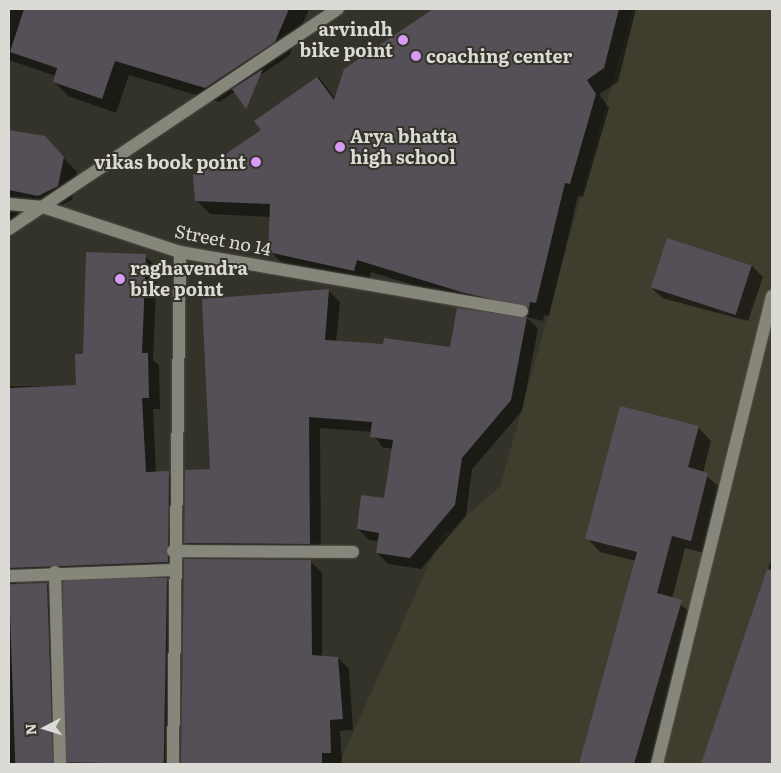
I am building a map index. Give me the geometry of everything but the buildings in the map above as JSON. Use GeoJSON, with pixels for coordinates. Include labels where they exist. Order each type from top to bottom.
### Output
{"type":"FeatureCollection","features":[{"type":"Feature","properties":{"kind":"street"},"geometry":{"type":"LineString","coordinates":[[9,230],[338,9]]}},
{"type":"Feature","properties":{"kind":"street","name":"Street no 14"},"geometry":{"type":"LineString","coordinates":[[9,204],[43,207],[180,252],[522,311]]}},
{"type":"Feature","properties":{"kind":"street"},"geometry":{"type":"LineString","coordinates":[[173,764],[173,552],[180,252]]}},
{"type":"Feature","properties":{"kind":"street"},"geometry":{"type":"LineString","coordinates":[[656,764],[772,296]]}},
{"type":"Feature","properties":{"kind":"street"},"geometry":{"type":"LineString","coordinates":[[173,552],[353,552]]}},
{"type":"Feature","properties":{"kind":"street"},"geometry":{"type":"LineString","coordinates":[[9,576],[55,572],[174,570]]}},
{"type":"Feature","properties":{"kind":"street"},"geometry":{"type":"LineString","coordinates":[[55,572],[60,764]]}},
{"type":"Feature","properties":{"kind":"shaded area"},"geometry":{"type":"Polygon","coordinates":[[[633,9],[772,9],[772,764],[339,764],[441,537],[500,487],[633,9]]]}},
{"type":"Feature","properties":{"kind":"place","name":"arvindh bike point"},"geometry":{"type":"Point","coordinates":[403,40]}},
{"type":"Feature","properties":{"kind":"place","name":"coaching center"},"geometry":{"type":"Point","coordinates":[416,56]}},
{"type":"Feature","properties":{"kind":"place","name":"Arya bhatta high school"},"geometry":{"type":"Point","coordinates":[340,147]}},
{"type":"Feature","properties":{"kind":"place","name":"vikas book point"},"geometry":{"type":"Point","coordinates":[256,162]}},
{"type":"Feature","properties":{"kind":"place","name":"raghavendra bike point"},"geometry":{"type":"Point","coordinates":[120,279]}}]}
